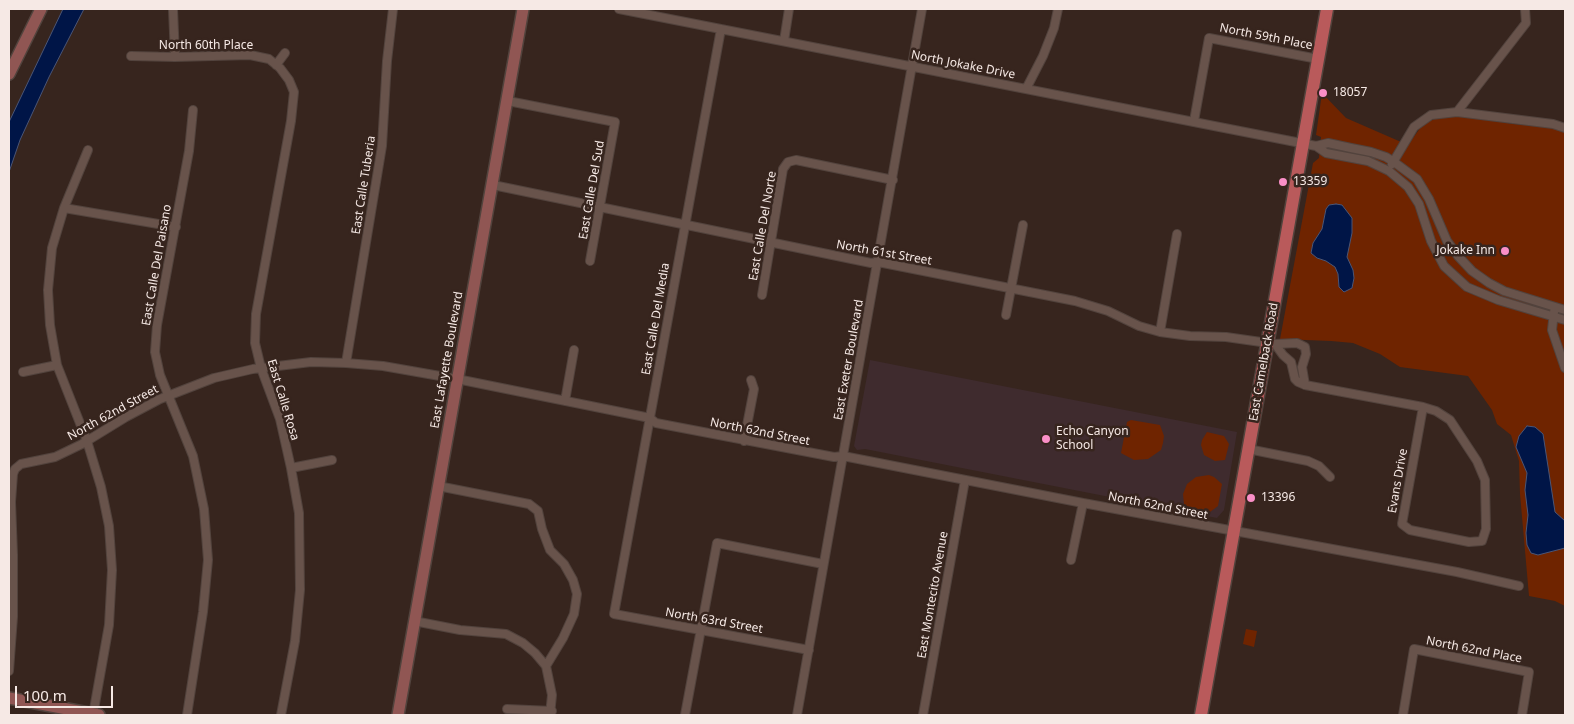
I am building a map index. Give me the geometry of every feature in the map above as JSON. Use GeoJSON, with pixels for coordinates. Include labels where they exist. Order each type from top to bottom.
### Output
{"type":"FeatureCollection","features":[{"type":"Feature","properties":{"kind":"main road","name":"East Camelback Road"},"geometry":{"type":"LineString","coordinates":[[1201,715],[1248,450],[1272,343],[1303,144],[1327,9]]}},
{"type":"Feature","properties":{"kind":"street"},"geometry":{"type":"LineString","coordinates":[[10,68],[41,9]]}},
{"type":"Feature","properties":{"kind":"street"},"geometry":{"type":"LineString","coordinates":[[173,9],[175,58]]}},
{"type":"Feature","properties":{"kind":"street","name":"East Calle Tuberia"},"geometry":{"type":"LineString","coordinates":[[346,363],[382,146],[386,109],[387,60],[393,9]]}},
{"type":"Feature","properties":{"kind":"street","name":"East Lafayette Boulevard"},"geometry":{"type":"LineString","coordinates":[[398,715],[523,9]]}},
{"type":"Feature","properties":{"kind":"street","name":"North Jokake Drive"},"geometry":{"type":"LineString","coordinates":[[619,9],[657,13],[721,29],[1316,146]]}},
{"type":"Feature","properties":{"kind":"street"},"geometry":{"type":"LineString","coordinates":[[784,41],[789,9]]}},
{"type":"Feature","properties":{"kind":"street","name":"East Exeter Boulevard"},"geometry":{"type":"LineString","coordinates":[[797,715],[922,9]]}},
{"type":"Feature","properties":{"kind":"street"},"geometry":{"type":"LineString","coordinates":[[1026,89],[1043,56],[1054,28],[1058,9]]}},
{"type":"Feature","properties":{"kind":"street"},"geometry":{"type":"LineString","coordinates":[[1457,112],[1526,22],[1526,9]]}},
{"type":"Feature","properties":{"kind":"street","name":"East Calle Del Media"},"geometry":{"type":"LineString","coordinates":[[614,614],[721,29]]}},
{"type":"Feature","properties":{"kind":"street","name":"North 59th Place"},"geometry":{"type":"LineString","coordinates":[[1194,122],[1208,38],[1318,58]]}},
{"type":"Feature","properties":{"kind":"street"},"geometry":{"type":"LineString","coordinates":[[276,65],[285,53]]}},
{"type":"Feature","properties":{"kind":"street","name":"North 60th Place"},"geometry":{"type":"LineString","coordinates":[[131,56],[175,58],[250,55],[269,59],[276,65]]}},
{"type":"Feature","properties":{"kind":"street","name":"East Calle Rosa"},"geometry":{"type":"LineString","coordinates":[[276,65],[289,80],[294,92],[291,121],[256,314],[255,343],[261,368],[280,419],[299,513],[300,590],[295,641],[281,715]]}},
{"type":"Feature","properties":{"kind":"street","name":"East Calle Del Sud"},"geometry":{"type":"LineString","coordinates":[[508,101],[615,122],[590,261]]}},
{"type":"Feature","properties":{"kind":"street","name":"East Calle Del Paisano"},"geometry":{"type":"LineString","coordinates":[[186,715],[203,612],[208,560],[204,509],[193,456],[160,375],[155,352],[156,325],[176,227],[194,110]]}},
{"type":"Feature","properties":{"kind":"street"},"geometry":{"type":"LineString","coordinates":[[1388,171],[1414,127],[1431,115],[1457,112],[1553,124],[1565,128]]}},
{"type":"Feature","properties":{"kind":"street"},"geometry":{"type":"LineString","coordinates":[[1316,146],[1328,143],[1371,152],[1394,162],[1417,179],[1429,199],[1447,242],[1472,271],[1504,291],[1565,310]]}},
{"type":"Feature","properties":{"kind":"street"},"geometry":{"type":"LineString","coordinates":[[1316,146],[1326,153],[1368,161],[1388,171],[1408,186],[1419,204],[1431,241],[1444,266],[1467,287],[1498,300],[1565,320]]}},
{"type":"Feature","properties":{"kind":"street"},"geometry":{"type":"LineString","coordinates":[[9,698],[52,711],[95,715],[108,625],[112,570],[109,526],[101,487],[88,441],[57,365],[50,326],[48,290],[52,248],[64,208],[88,150]]}},
{"type":"Feature","properties":{"kind":"street","name":"East Calle Del Norte"},"geometry":{"type":"LineString","coordinates":[[762,295],[783,169],[788,162],[796,160],[893,180]]}},
{"type":"Feature","properties":{"kind":"street","name":"North 61st Street"},"geometry":{"type":"LineString","coordinates":[[493,185],[770,243],[870,263],[878,262],[1090,305],[1108,311],[1144,328],[1160,332],[1272,343]]}},
{"type":"Feature","properties":{"kind":"street"},"geometry":{"type":"LineString","coordinates":[[64,208],[176,227]]}},
{"type":"Feature","properties":{"kind":"street"},"geometry":{"type":"LineString","coordinates":[[1006,315],[1023,225]]}},
{"type":"Feature","properties":{"kind":"street"},"geometry":{"type":"LineString","coordinates":[[1160,332],[1178,234]]}},
{"type":"Feature","properties":{"kind":"street"},"geometry":{"type":"LineString","coordinates":[[1556,307],[1552,330],[1565,368]]}},
{"type":"Feature","properties":{"kind":"street"},"geometry":{"type":"LineString","coordinates":[[1272,343],[1291,362],[1297,365],[1304,362]]}},
{"type":"Feature","properties":{"kind":"street"},"geometry":{"type":"LineString","coordinates":[[1272,343],[1297,343],[1305,347],[1306,354],[1302,367],[1304,384]]}},
{"type":"Feature","properties":{"kind":"street"},"geometry":{"type":"LineString","coordinates":[[565,401],[574,350]]}},
{"type":"Feature","properties":{"kind":"street","name":"North 62nd Street"},"geometry":{"type":"LineString","coordinates":[[9,671],[13,617],[11,502],[15,469],[21,464],[55,457],[88,441],[126,417],[169,396],[214,378],[261,368],[311,362],[383,366],[458,379],[650,418],[656,424],[834,457],[843,456],[1083,503],[1457,572],[1519,586]]}},
{"type":"Feature","properties":{"kind":"street"},"geometry":{"type":"LineString","coordinates":[[1291,362],[1295,378],[1304,384]]}},
{"type":"Feature","properties":{"kind":"street"},"geometry":{"type":"LineString","coordinates":[[23,372],[57,365]]}},
{"type":"Feature","properties":{"kind":"street"},"geometry":{"type":"LineString","coordinates":[[744,441],[754,389],[751,380]]}},
{"type":"Feature","properties":{"kind":"street","name":"Evans Drive"},"geometry":{"type":"LineString","coordinates":[[1304,384],[1423,407],[1436,411],[1450,420],[1477,461],[1485,480],[1486,529],[1482,541],[1469,542],[1410,530],[1402,524],[1423,407]]}},
{"type":"Feature","properties":{"kind":"street"},"geometry":{"type":"LineString","coordinates":[[1248,450],[1308,461],[1319,466],[1330,477]]}},
{"type":"Feature","properties":{"kind":"street"},"geometry":{"type":"LineString","coordinates":[[291,468],[332,460]]}},
{"type":"Feature","properties":{"kind":"street","name":"East Montecito Avenue"},"geometry":{"type":"LineString","coordinates":[[923,715],[965,480]]}},
{"type":"Feature","properties":{"kind":"street"},"geometry":{"type":"LineString","coordinates":[[438,486],[529,504],[538,511],[550,550],[564,564],[573,580],[577,594],[574,614],[563,638],[546,666]]}},
{"type":"Feature","properties":{"kind":"street"},"geometry":{"type":"LineString","coordinates":[[1071,560],[1083,503]]}},
{"type":"Feature","properties":{"kind":"street"},"geometry":{"type":"LineString","coordinates":[[685,715],[717,543],[823,564]]}},
{"type":"Feature","properties":{"kind":"street","name":"North 63rd Street"},"geometry":{"type":"LineString","coordinates":[[614,614],[809,650]]}},
{"type":"Feature","properties":{"kind":"street"},"geometry":{"type":"LineString","coordinates":[[414,620],[460,630],[506,634],[523,643],[535,653],[546,666],[552,695],[551,713],[507,709]]}},
{"type":"Feature","properties":{"kind":"street","name":"North 62nd Place"},"geometry":{"type":"LineString","coordinates":[[1403,715],[1414,649],[1529,672],[1522,715]]}},
{"type":"Feature","properties":{"kind":"shaded area"},"geometry":{"type":"Polygon","coordinates":[[[1322,93],[1346,118],[1408,145],[1423,124],[1437,118],[1458,116],[1513,124],[1545,126],[1565,131],[1565,606],[1555,601],[1529,596],[1519,461],[1511,435],[1497,424],[1492,410],[1468,376],[1400,367],[1380,354],[1353,343],[1280,339],[1313,163],[1319,158],[1321,137],[1316,135],[1322,93]]]}},
{"type":"Feature","properties":{"kind":"shaded area","name":"Echo Canyon School"},"geometry":{"type":"Polygon","coordinates":[[[870,360],[1237,432],[1224,510],[1217,518],[865,449],[857,450],[854,446],[870,360]]]}},
{"type":"Feature","properties":{"kind":"shaded area"},"geometry":{"type":"Polygon","coordinates":[[[1131,420],[1160,425],[1164,436],[1161,450],[1148,459],[1134,460],[1121,453],[1127,422],[1131,420]]]}},
{"type":"Feature","properties":{"kind":"shaded area"},"geometry":{"type":"Polygon","coordinates":[[[1207,432],[1224,436],[1229,444],[1225,460],[1215,461],[1204,455],[1201,445],[1207,432]]]}},
{"type":"Feature","properties":{"kind":"shaded area"},"geometry":{"type":"Polygon","coordinates":[[[1209,475],[1222,484],[1218,506],[1210,512],[1187,507],[1184,504],[1183,494],[1187,484],[1196,477],[1209,475]]]}},
{"type":"Feature","properties":{"kind":"shaded area"},"geometry":{"type":"Polygon","coordinates":[[[1246,629],[1257,631],[1254,647],[1243,644],[1246,629]]]}},
{"type":"Feature","properties":{"kind":"water"},"geometry":{"type":"Polygon","coordinates":[[[63,9],[84,9],[49,77],[20,140],[9,172],[9,122],[63,9]]]}},
{"type":"Feature","properties":{"kind":"water"},"geometry":{"type":"Polygon","coordinates":[[[1329,205],[1342,205],[1352,218],[1352,233],[1347,257],[1353,270],[1354,278],[1352,288],[1344,292],[1339,287],[1338,274],[1335,267],[1311,253],[1313,243],[1322,229],[1326,209],[1329,205]]]}},
{"type":"Feature","properties":{"kind":"water"},"geometry":{"type":"Polygon","coordinates":[[[1527,426],[1535,427],[1543,434],[1555,512],[1565,521],[1565,548],[1538,555],[1531,553],[1527,545],[1528,515],[1525,490],[1527,473],[1516,447],[1519,436],[1527,426]]]}},
{"type":"Feature","properties":{"kind":"place","name":"18057"},"geometry":{"type":"Point","coordinates":[1323,93]}},
{"type":"Feature","properties":{"kind":"place","name":"13359"},"geometry":{"type":"Point","coordinates":[1283,182]}},
{"type":"Feature","properties":{"kind":"place","name":"Jokake Inn"},"geometry":{"type":"Point","coordinates":[1505,251]}},
{"type":"Feature","properties":{"kind":"place","name":"Echo Canyon School"},"geometry":{"type":"Point","coordinates":[1046,439]}},
{"type":"Feature","properties":{"kind":"place","name":"13396"},"geometry":{"type":"Point","coordinates":[1251,498]}}]}
